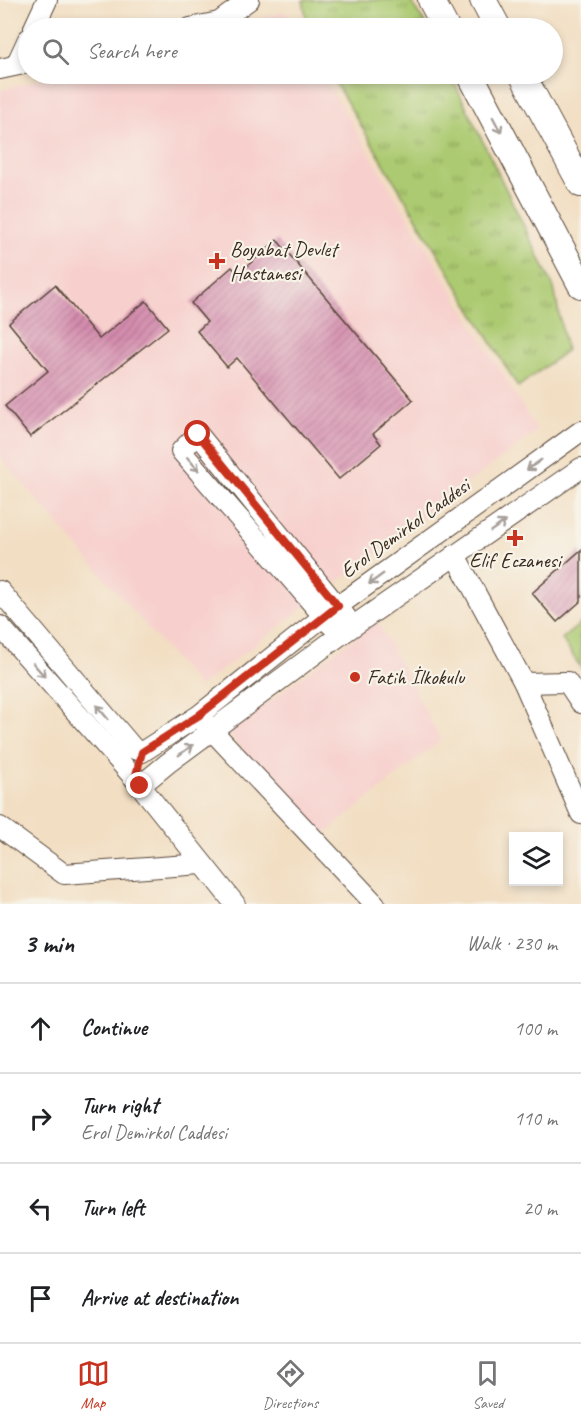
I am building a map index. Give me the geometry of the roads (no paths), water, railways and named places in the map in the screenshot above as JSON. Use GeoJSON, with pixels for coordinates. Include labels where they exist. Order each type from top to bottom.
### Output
{"type":"FeatureCollection","features":[{"type":"Feature","properties":{"kind":"main road"},"geometry":{"type":"LineString","coordinates":[[431,0],[441,18]]}},
{"type":"Feature","properties":{"kind":"main road"},"geometry":{"type":"LineString","coordinates":[[483,0],[493,18]]}},
{"type":"Feature","properties":{"kind":"main road"},"geometry":{"type":"LineString","coordinates":[[475,84],[581,285]]}},
{"type":"Feature","properties":{"kind":"main road"},"geometry":{"type":"LineString","coordinates":[[527,84],[581,184]]}},
{"type":"Feature","properties":{"kind":"street"},"geometry":{"type":"LineString","coordinates":[[39,18],[48,0]]}},
{"type":"Feature","properties":{"kind":"street"},"geometry":{"type":"LineString","coordinates":[[224,18],[249,0]]}},
{"type":"Feature","properties":{"kind":"street","name":"Erol Demirkol Caddesi"},"geometry":{"type":"LineString","coordinates":[[142,752],[198,716],[331,611],[581,431]]}},
{"type":"Feature","properties":{"kind":"street"},"geometry":{"type":"LineString","coordinates":[[331,611],[181,451],[198,434],[331,611],[346,631]]}},
{"type":"Feature","properties":{"kind":"street"},"geometry":{"type":"LineString","coordinates":[[137,782],[346,631],[581,468]]}},
{"type":"Feature","properties":{"kind":"street"},"geometry":{"type":"LineString","coordinates":[[455,555],[524,683],[581,814]]}},
{"type":"Feature","properties":{"kind":"street"},"geometry":{"type":"LineString","coordinates":[[0,591],[134,750],[142,752],[137,782]]}},
{"type":"Feature","properties":{"kind":"street"},"geometry":{"type":"LineString","coordinates":[[0,626],[137,782],[235,904]]}},
{"type":"Feature","properties":{"kind":"street"},"geometry":{"type":"LineString","coordinates":[[524,683],[567,682],[581,703]]}},
{"type":"Feature","properties":{"kind":"street"},"geometry":{"type":"LineString","coordinates":[[198,716],[375,904]]}},
{"type":"Feature","properties":{"kind":"street"},"geometry":{"type":"LineString","coordinates":[[0,827],[64,874],[202,864]]}},
{"type":"Feature","properties":{"kind":"place","name":"Boyabat Devlet Hastanesi"},"geometry":{"type":"Point","coordinates":[217,261]}},
{"type":"Feature","properties":{"kind":"place","name":"Elif Eczanesi"},"geometry":{"type":"Point","coordinates":[515,538]}},
{"type":"Feature","properties":{"kind":"place","name":"Fatih İlkokulu"},"geometry":{"type":"Point","coordinates":[355,677]}}]}
